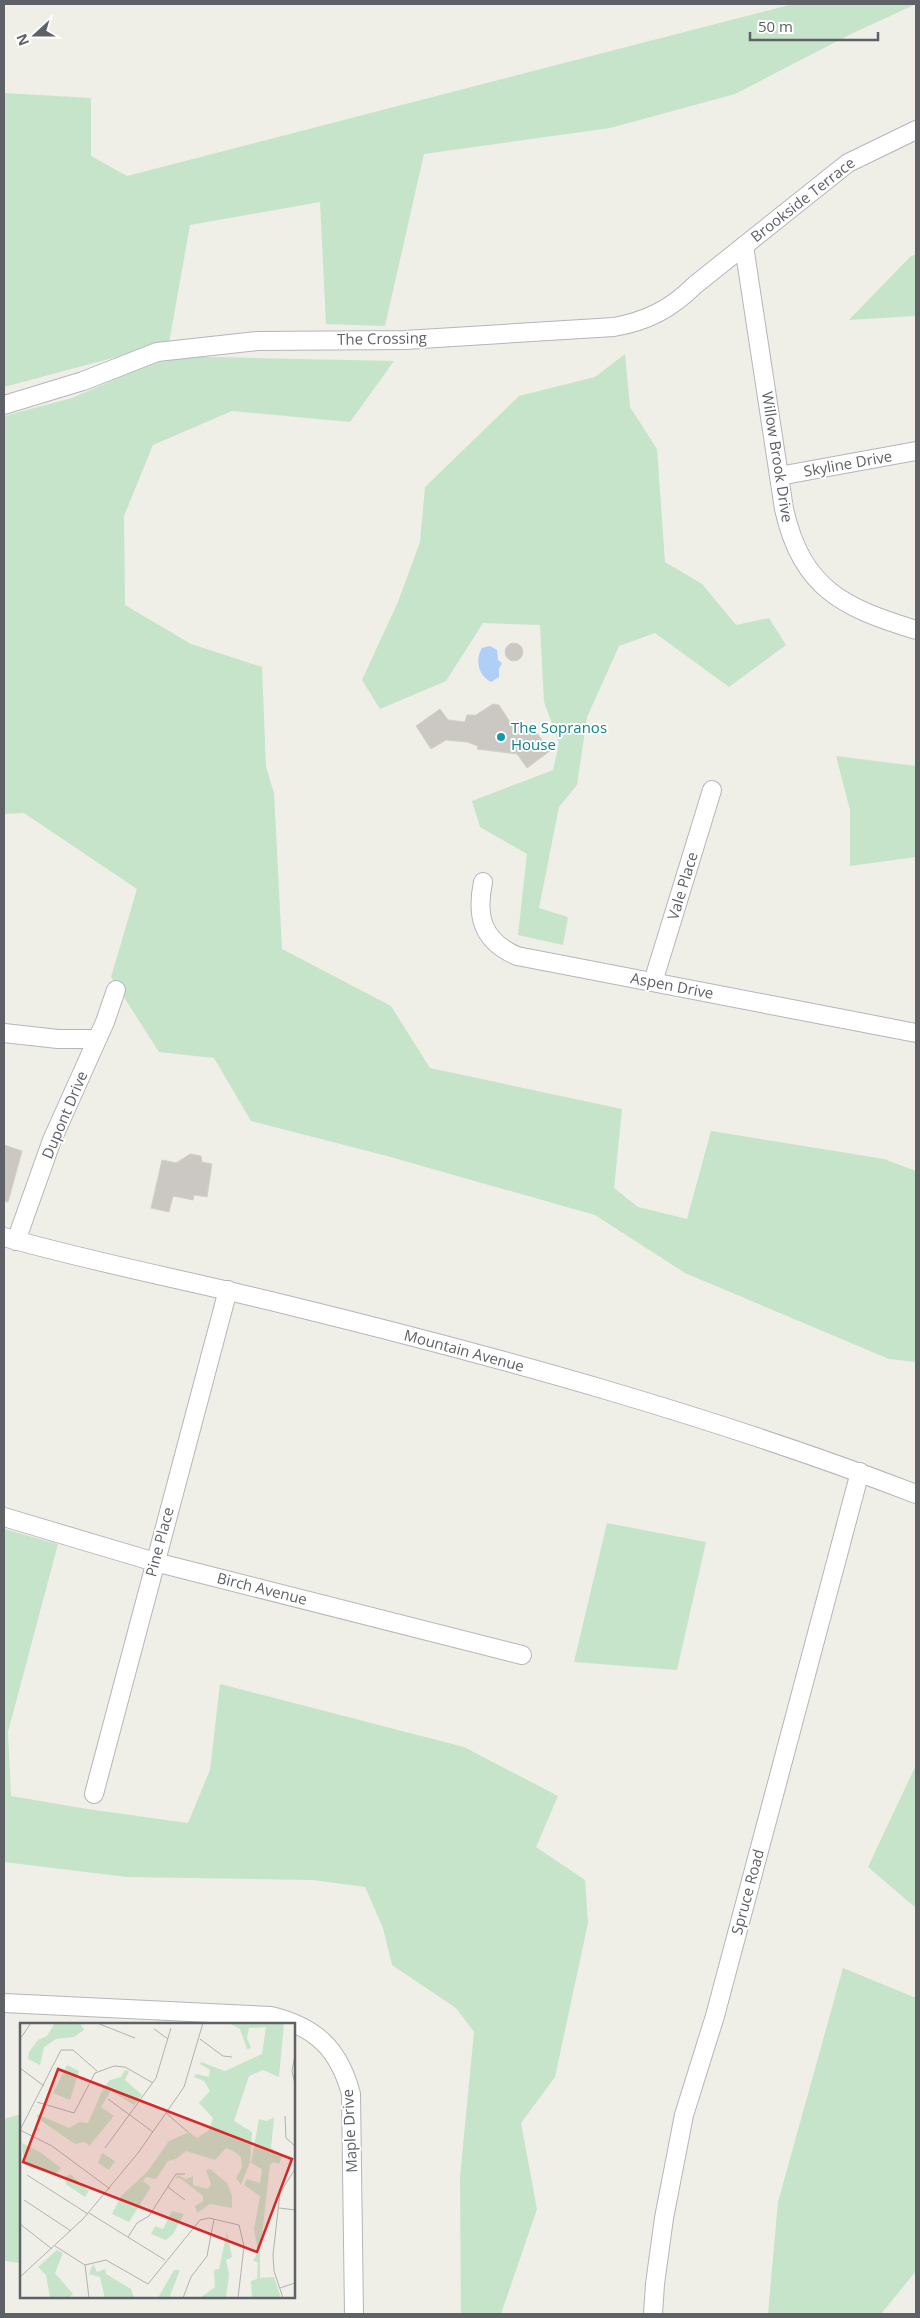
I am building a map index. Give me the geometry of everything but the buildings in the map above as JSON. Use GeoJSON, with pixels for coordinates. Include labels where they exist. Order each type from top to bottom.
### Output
{"type":"FeatureCollection","features":[{"type":"Feature","properties":{"kind":"street","name":"Brookside Terrace"},"geometry":{"type":"LineString","coordinates":[[744,246],[848,163],[916,130]]}},
{"type":"Feature","properties":{"kind":"street","name":"The Crossing"},"geometry":{"type":"LineString","coordinates":[[4,406],[83,381],[157,352],[257,340],[405,340],[630,324],[646,319],[673,305],[744,246]]}},
{"type":"Feature","properties":{"kind":"street","name":"Willow Brook Drive"},"geometry":{"type":"LineString","coordinates":[[744,246],[779,476],[786,518],[793,542],[805,564],[821,584],[834,596],[863,613],[916,630]]}},
{"type":"Feature","properties":{"kind":"street","name":"Skyline Drive"},"geometry":{"type":"LineString","coordinates":[[779,476],[916,451]]}},
{"type":"Feature","properties":{"kind":"street","name":"Vale Place"},"geometry":{"type":"LineString","coordinates":[[653,982],[712,790]]}},
{"type":"Feature","properties":{"kind":"street","name":"Aspen Drive"},"geometry":{"type":"LineString","coordinates":[[483,882],[480,912],[482,921],[491,938],[507,952],[527,958],[916,1033]]}},
{"type":"Feature","properties":{"kind":"street","name":"Dupont Drive"},"geometry":{"type":"LineString","coordinates":[[10,1239],[97,1039],[116,990]]}},
{"type":"Feature","properties":{"kind":"street"},"geometry":{"type":"LineString","coordinates":[[4,1033],[58,1040],[97,1039]]}},
{"type":"Feature","properties":{"kind":"street","name":"Mountain Avenue"},"geometry":{"type":"LineString","coordinates":[[10,1239],[228,1290],[462,1349],[734,1429],[860,1472],[916,1494]]}},
{"type":"Feature","properties":{"kind":"street","name":"Pine Place"},"geometry":{"type":"LineString","coordinates":[[94,1794],[228,1290]]}},
{"type":"Feature","properties":{"kind":"street","name":"Spruce Road"},"geometry":{"type":"LineString","coordinates":[[653,2314],[664,2218],[684,2114],[715,2016],[860,1472]]}},
{"type":"Feature","properties":{"kind":"street","name":"Birch Avenue"},"geometry":{"type":"LineString","coordinates":[[4,1517],[155,1562],[522,1654]]}},
{"type":"Feature","properties":{"kind":"street","name":"Maple Drive"},"geometry":{"type":"LineString","coordinates":[[4,2003],[272,2016],[291,2021],[308,2029],[324,2042],[337,2057],[346,2075],[351,2094],[354,2314]]}},
{"type":"Feature","properties":{"kind":"green space"},"geometry":{"type":"Polygon","coordinates":[[[793,4],[916,4],[851,34],[735,94],[610,128],[424,154],[385,326],[326,324],[320,202],[190,225],[169,343],[4,387],[4,93],[91,98],[91,156],[127,176],[793,4]]]}},
{"type":"Feature","properties":{"kind":"green space"},"geometry":{"type":"Polygon","coordinates":[[[916,254],[916,316],[849,320],[910,257],[916,254]]]}},
{"type":"Feature","properties":{"kind":"green space"},"geometry":{"type":"Polygon","coordinates":[[[625,354],[630,407],[657,449],[665,562],[702,584],[736,625],[769,618],[786,645],[729,687],[655,633],[619,646],[587,717],[577,785],[559,807],[539,908],[568,917],[563,945],[518,935],[527,854],[480,827],[472,801],[553,770],[559,743],[544,702],[540,625],[483,623],[446,681],[380,709],[362,680],[398,602],[420,542],[425,487],[519,396],[595,377],[625,354]]]}},
{"type":"Feature","properties":{"kind":"green space"},"geometry":{"type":"Polygon","coordinates":[[[169,356],[394,361],[350,422],[232,411],[153,445],[124,516],[125,605],[191,644],[262,667],[266,767],[274,793],[282,949],[391,1006],[430,1068],[622,1109],[614,1188],[638,1207],[687,1219],[711,1131],[884,1159],[916,1171],[916,1362],[889,1359],[685,1273],[595,1215],[387,1156],[251,1121],[214,1058],[159,1052],[111,977],[137,889],[24,813],[4,814],[4,416],[72,398],[169,356]]]}},
{"type":"Feature","properties":{"kind":"green space"},"geometry":{"type":"Polygon","coordinates":[[[836,756],[916,766],[916,857],[850,866],[850,810],[836,756]]]}},
{"type":"Feature","properties":{"kind":"green space"},"geometry":{"type":"Polygon","coordinates":[[[607,1523],[706,1542],[677,1670],[574,1662],[607,1523]]]}},
{"type":"Feature","properties":{"kind":"green space"},"geometry":{"type":"Polygon","coordinates":[[[4,1529],[58,1544],[8,1732],[11,1796],[188,1823],[210,1770],[220,1684],[464,1747],[558,1796],[536,1847],[585,1880],[588,1923],[555,2077],[521,2123],[537,2209],[501,2314],[461,2314],[460,2177],[474,2032],[456,2008],[392,1965],[383,1928],[365,1887],[313,1880],[127,1877],[4,1862],[4,1529]]]}},
{"type":"Feature","properties":{"kind":"green space"},"geometry":{"type":"Polygon","coordinates":[[[916,1765],[916,1908],[868,1867],[916,1765]]]}},
{"type":"Feature","properties":{"kind":"green space"},"geometry":{"type":"Polygon","coordinates":[[[843,1968],[916,1998],[916,2271],[881,2314],[768,2314],[778,2202],[843,1968]]]}},
{"type":"Feature","properties":{"kind":"green space"},"geometry":{"type":"Polygon","coordinates":[[[20,2114],[20,2263],[4,2261],[4,2119],[20,2114]]]}},
{"type":"Feature","properties":{"kind":"water"},"geometry":{"type":"Polygon","coordinates":[[[490,646],[497,650],[498,660],[502,663],[499,669],[499,677],[491,682],[483,675],[478,662],[482,648],[490,646]]]}},
{"type":"Feature","properties":{"kind":"place","name":"The Sopranos House"},"geometry":{"type":"Point","coordinates":[501,737]}}]}
